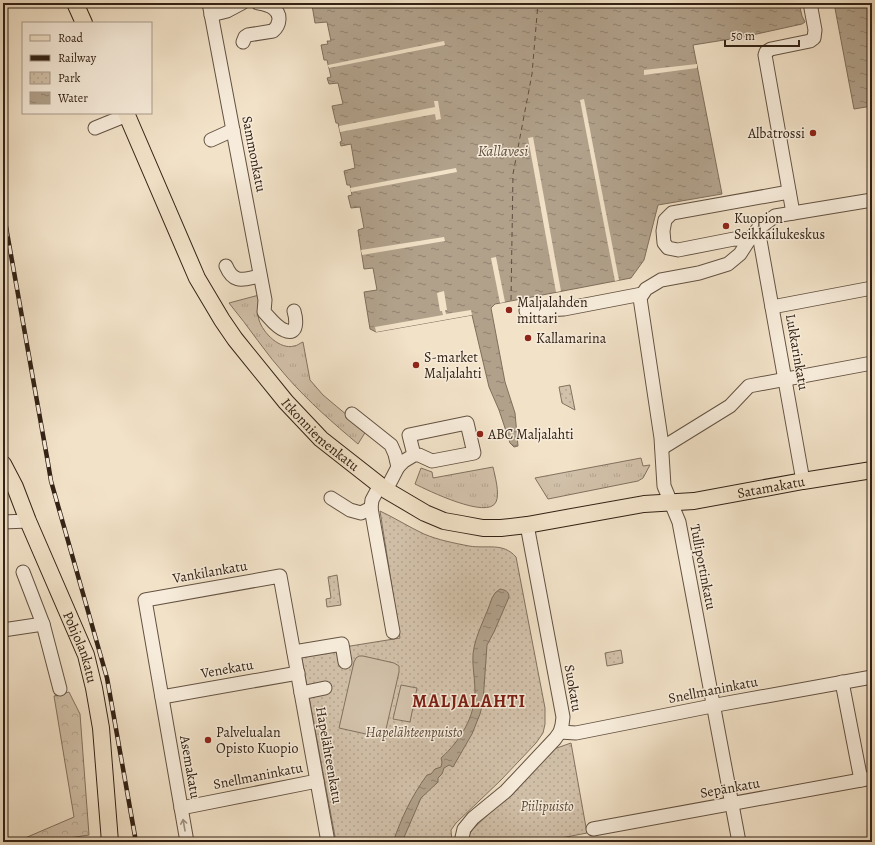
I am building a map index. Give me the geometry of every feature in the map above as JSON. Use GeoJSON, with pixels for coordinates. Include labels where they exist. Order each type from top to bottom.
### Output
{"type":"FeatureCollection","features":[{"type":"Feature","properties":{"kind":"main road"},"geometry":{"type":"LineString","coordinates":[[75,3],[84,22]]}},
{"type":"Feature","properties":{"kind":"main road","name":"Itkonniemenkatu"},"geometry":{"type":"LineString","coordinates":[[126,114],[197,278],[231,333],[286,402],[321,439],[383,488],[425,513],[444,521],[483,528],[501,528],[527,525],[644,504],[670,503]]}},
{"type":"Feature","properties":{"kind":"main road","name":"Pohjolankatu"},"geometry":{"type":"LineString","coordinates":[[3,464],[15,487],[86,655],[101,728],[110,842]]}},
{"type":"Feature","properties":{"kind":"main road","name":"Satamakatu"},"geometry":{"type":"LineString","coordinates":[[670,503],[694,501],[872,470]]}},
{"type":"Feature","properties":{"kind":"street"},"geometry":{"type":"LineString","coordinates":[[210,9],[230,10],[242,3]]}},
{"type":"Feature","properties":{"kind":"street"},"geometry":{"type":"LineString","coordinates":[[243,42],[245,37],[248,35],[273,31],[279,24],[276,10],[272,7],[258,3]]}},
{"type":"Feature","properties":{"kind":"street"},"geometry":{"type":"LineString","coordinates":[[793,213],[765,55],[766,52],[771,49],[810,41],[814,38],[815,30],[810,3]]}},
{"type":"Feature","properties":{"kind":"street","name":"Sammonkatu"},"geometry":{"type":"LineString","coordinates":[[210,9],[265,300],[264,312],[284,330],[290,331],[295,328],[296,324],[294,310]]}},
{"type":"Feature","properties":{"kind":"street"},"geometry":{"type":"LineString","coordinates":[[95,128],[126,114]]}},
{"type":"Feature","properties":{"kind":"street"},"geometry":{"type":"LineString","coordinates":[[210,140],[233,130]]}},
{"type":"Feature","properties":{"kind":"street"},"geometry":{"type":"LineString","coordinates":[[749,240],[734,239],[678,250],[668,248],[664,243],[663,231],[665,220],[672,213],[789,192]]}},
{"type":"Feature","properties":{"kind":"street"},"geometry":{"type":"LineString","coordinates":[[526,311],[564,309],[641,296],[646,289],[661,280],[698,273],[728,264],[740,254],[758,229],[775,216],[872,200]]}},
{"type":"Feature","properties":{"kind":"street","name":"Lukkarinkatu"},"geometry":{"type":"LineString","coordinates":[[758,229],[804,481]]}},
{"type":"Feature","properties":{"kind":"street"},"geometry":{"type":"LineString","coordinates":[[226,266],[229,273],[240,280],[260,276]]}},
{"type":"Feature","properties":{"kind":"street"},"geometry":{"type":"LineString","coordinates":[[772,306],[872,288]]}},
{"type":"Feature","properties":{"kind":"street","name":"Tulliportinkatu"},"geometry":{"type":"LineString","coordinates":[[641,296],[662,448],[664,486],[678,522],[739,842]]}},
{"type":"Feature","properties":{"kind":"street"},"geometry":{"type":"LineString","coordinates":[[662,448],[730,406],[749,386],[872,364]]}},
{"type":"Feature","properties":{"kind":"street"},"geometry":{"type":"LineString","coordinates":[[352,414],[391,445],[398,467]]}},
{"type":"Feature","properties":{"kind":"street"},"geometry":{"type":"LineString","coordinates":[[394,632],[372,508],[372,500],[383,488],[398,467],[414,455],[419,455],[432,461],[474,453],[467,423],[409,435],[414,455]]}},
{"type":"Feature","properties":{"kind":"street"},"geometry":{"type":"LineString","coordinates":[[331,498],[355,512],[361,513],[372,508]]}},
{"type":"Feature","properties":{"kind":"street"},"geometry":{"type":"LineString","coordinates":[[3,522],[28,520]]}},
{"type":"Feature","properties":{"kind":"street","name":"Suokatu"},"geometry":{"type":"LineString","coordinates":[[527,525],[563,717],[560,732]]}},
{"type":"Feature","properties":{"kind":"street"},"geometry":{"type":"LineString","coordinates":[[23,572],[43,624],[60,689]]}},
{"type":"Feature","properties":{"kind":"street","name":"Vankilankatu"},"geometry":{"type":"LineString","coordinates":[[162,697],[145,600],[280,576],[298,674]]}},
{"type":"Feature","properties":{"kind":"street"},"geometry":{"type":"LineString","coordinates":[[3,630],[43,624]]}},
{"type":"Feature","properties":{"kind":"street"},"geometry":{"type":"LineString","coordinates":[[294,652],[342,644],[345,662]]}},
{"type":"Feature","properties":{"kind":"street","name":"Hapelähteenkatu"},"geometry":{"type":"LineString","coordinates":[[298,674],[328,842]]}},
{"type":"Feature","properties":{"kind":"street","name":"Venekatu"},"geometry":{"type":"LineString","coordinates":[[162,697],[298,674]]}},
{"type":"Feature","properties":{"kind":"street","name":"Snellmaninkatu"},"geometry":{"type":"LineString","coordinates":[[560,732],[576,733],[872,677]]}},
{"type":"Feature","properties":{"kind":"street"},"geometry":{"type":"LineString","coordinates":[[842,682],[867,779]]}},
{"type":"Feature","properties":{"kind":"street"},"geometry":{"type":"LineString","coordinates":[[302,692],[325,688]]}},
{"type":"Feature","properties":{"kind":"street","name":"Asemakatu"},"geometry":{"type":"LineString","coordinates":[[162,697],[187,842]]}},
{"type":"Feature","properties":{"kind":"street"},"geometry":{"type":"LineString","coordinates":[[461,842],[464,828],[473,818],[506,791],[537,760],[560,732]]}},
{"type":"Feature","properties":{"kind":"street","name":"Sepänkatu"},"geometry":{"type":"LineString","coordinates":[[593,829],[867,779]]}},
{"type":"Feature","properties":{"kind":"street","name":"Snellmaninkatu"},"geometry":{"type":"LineString","coordinates":[[181,808],[317,781]]}},
{"type":"Feature","properties":{"kind":"green space"},"geometry":{"type":"Polygon","coordinates":[[[259,295],[258,317],[264,330],[278,343],[289,347],[303,342],[310,380],[323,395],[366,431],[358,444],[321,412],[295,386],[279,368],[229,303],[259,295]]]}},
{"type":"Feature","properties":{"kind":"green space"},"geometry":{"type":"Polygon","coordinates":[[[570,385],[575,410],[562,403],[559,387],[570,385]]]}},
{"type":"Feature","properties":{"kind":"green space"},"geometry":{"type":"Polygon","coordinates":[[[641,458],[643,466],[650,465],[643,478],[638,481],[548,499],[535,478],[641,458]]]}},
{"type":"Feature","properties":{"kind":"green space"},"geometry":{"type":"Polygon","coordinates":[[[493,467],[498,494],[496,502],[491,507],[482,508],[470,506],[444,497],[415,484],[421,468],[432,472],[433,478],[493,467]]]}},
{"type":"Feature","properties":{"kind":"green space","name":"Hapelähteenpuisto"},"geometry":{"type":"Polygon","coordinates":[[[380,511],[424,534],[435,538],[469,546],[506,549],[516,557],[545,708],[545,724],[543,733],[536,743],[501,780],[456,823],[451,830],[452,842],[336,842],[301,654],[400,638],[380,511]]]}},
{"type":"Feature","properties":{"kind":"green space"},"geometry":{"type":"Polygon","coordinates":[[[337,575],[341,605],[327,607],[326,599],[331,598],[328,577],[337,575]]]}},
{"type":"Feature","properties":{"kind":"green space"},"geometry":{"type":"Polygon","coordinates":[[[621,650],[623,663],[607,666],[605,653],[621,650]]]}},
{"type":"Feature","properties":{"kind":"green space"},"geometry":{"type":"Polygon","coordinates":[[[359,656],[394,663],[399,666],[399,672],[384,738],[339,728],[354,662],[359,656]]]}},
{"type":"Feature","properties":{"kind":"green space"},"geometry":{"type":"Polygon","coordinates":[[[401,685],[417,688],[410,722],[393,719],[401,685]]]}},
{"type":"Feature","properties":{"kind":"green space"},"geometry":{"type":"Polygon","coordinates":[[[69,692],[80,714],[89,835],[47,842],[5,842],[25,838],[74,817],[54,696],[69,692]]]}},
{"type":"Feature","properties":{"kind":"green space","name":"Piilipuisto"},"geometry":{"type":"Polygon","coordinates":[[[571,743],[587,833],[540,842],[465,842],[472,830],[531,773],[551,750],[571,743]]]}},
{"type":"Feature","properties":{"kind":"water","name":"Kallavesi"},"geometry":{"type":"Polygon","coordinates":[[[318,3],[799,3],[805,22],[802,24],[743,37],[693,45],[722,194],[658,205],[644,260],[631,278],[495,304],[491,308],[505,382],[515,413],[518,446],[514,447],[510,443],[499,410],[489,387],[472,315],[376,332],[370,329],[364,292],[377,290],[373,268],[364,269],[358,230],[364,228],[360,207],[351,208],[348,196],[352,195],[350,185],[347,185],[344,171],[355,168],[351,144],[341,146],[340,142],[342,141],[338,123],[336,123],[332,106],[343,104],[338,83],[329,84],[327,78],[331,77],[327,60],[324,60],[321,45],[328,44],[327,41],[331,41],[327,22],[315,23],[312,5],[318,3]]]}},
{"type":"Feature","properties":{"kind":"water"},"geometry":{"type":"Polygon","coordinates":[[[834,3],[872,3],[872,106],[854,109],[834,3]]]}},
{"type":"Feature","properties":{"kind":"water"},"geometry":{"type":"Polygon","coordinates":[[[500,589],[505,590],[509,597],[487,645],[483,702],[472,734],[453,767],[449,765],[444,768],[442,774],[438,778],[438,782],[421,798],[402,842],[393,842],[403,816],[416,791],[427,775],[431,774],[435,769],[441,767],[441,758],[460,736],[469,719],[475,691],[473,659],[474,647],[492,598],[500,589]]]}},
{"type":"Feature","properties":{"kind":"pier"},"geometry":{"type":"Polygon","coordinates":[[[444,41],[445,45],[329,68],[328,66],[328,65],[444,41]]]}},
{"type":"Feature","properties":{"kind":"pier"},"geometry":{"type":"Polygon","coordinates":[[[697,64],[697,68],[644,75],[644,70],[697,64]]]}},
{"type":"Feature","properties":{"kind":"pier"},"geometry":{"type":"Polygon","coordinates":[[[584,99],[619,280],[615,281],[580,100],[584,99]]]}},
{"type":"Feature","properties":{"kind":"pier"},"geometry":{"type":"Polygon","coordinates":[[[434,101],[438,101],[441,119],[436,120],[435,114],[340,132],[339,126],[435,107],[434,101]]]}},
{"type":"Feature","properties":{"kind":"pier"},"geometry":{"type":"Polygon","coordinates":[[[533,137],[561,291],[556,292],[528,138],[533,137]]]}},
{"type":"Feature","properties":{"kind":"pier"},"geometry":{"type":"Polygon","coordinates":[[[456,168],[457,172],[351,192],[350,188],[456,168]]]}},
{"type":"Feature","properties":{"kind":"pier"},"geometry":{"type":"Polygon","coordinates":[[[444,237],[445,241],[362,255],[361,250],[444,237]]]}},
{"type":"Feature","properties":{"kind":"pier"},"geometry":{"type":"Polygon","coordinates":[[[496,257],[505,302],[500,303],[491,258],[496,257]]]}},
{"type":"Feature","properties":{"kind":"pier"},"geometry":{"type":"Polygon","coordinates":[[[444,291],[447,310],[445,310],[446,314],[471,310],[472,315],[376,332],[375,327],[443,315],[442,311],[440,311],[437,293],[444,291]]]}},
{"type":"Feature","properties":{"kind":"ferry route"},"geometry":{"type":"LineString","coordinates":[[511,300],[513,174],[532,74],[538,3]]}},
{"type":"Feature","properties":{"kind":"railway"},"geometry":{"type":"LineString","coordinates":[[3,210],[51,481],[107,678],[136,842]]}},
{"type":"Feature","properties":{"kind":"place","name":"Albatrossi"},"geometry":{"type":"Point","coordinates":[813,133]}},
{"type":"Feature","properties":{"kind":"place","name":"Kuopion Seikkailukeskus"},"geometry":{"type":"Point","coordinates":[726,226]}},
{"type":"Feature","properties":{"kind":"place","name":"Maljalahden mittari"},"geometry":{"type":"Point","coordinates":[509,310]}},
{"type":"Feature","properties":{"kind":"place","name":"Kallamarina"},"geometry":{"type":"Point","coordinates":[528,338]}},
{"type":"Feature","properties":{"kind":"place","name":"S-market Maljalahti"},"geometry":{"type":"Point","coordinates":[416,365]}},
{"type":"Feature","properties":{"kind":"place","name":"ABC Maljalahti"},"geometry":{"type":"Point","coordinates":[480,434]}},
{"type":"Feature","properties":{"kind":"place","name":"Palvelualan Opisto Kuopio"},"geometry":{"type":"Point","coordinates":[208,740]}},
{"type":"Feature","properties":{"kind":"district","name":"MALJALAHTI"},"geometry":{"type":"Point","coordinates":[469,701]}}]}
